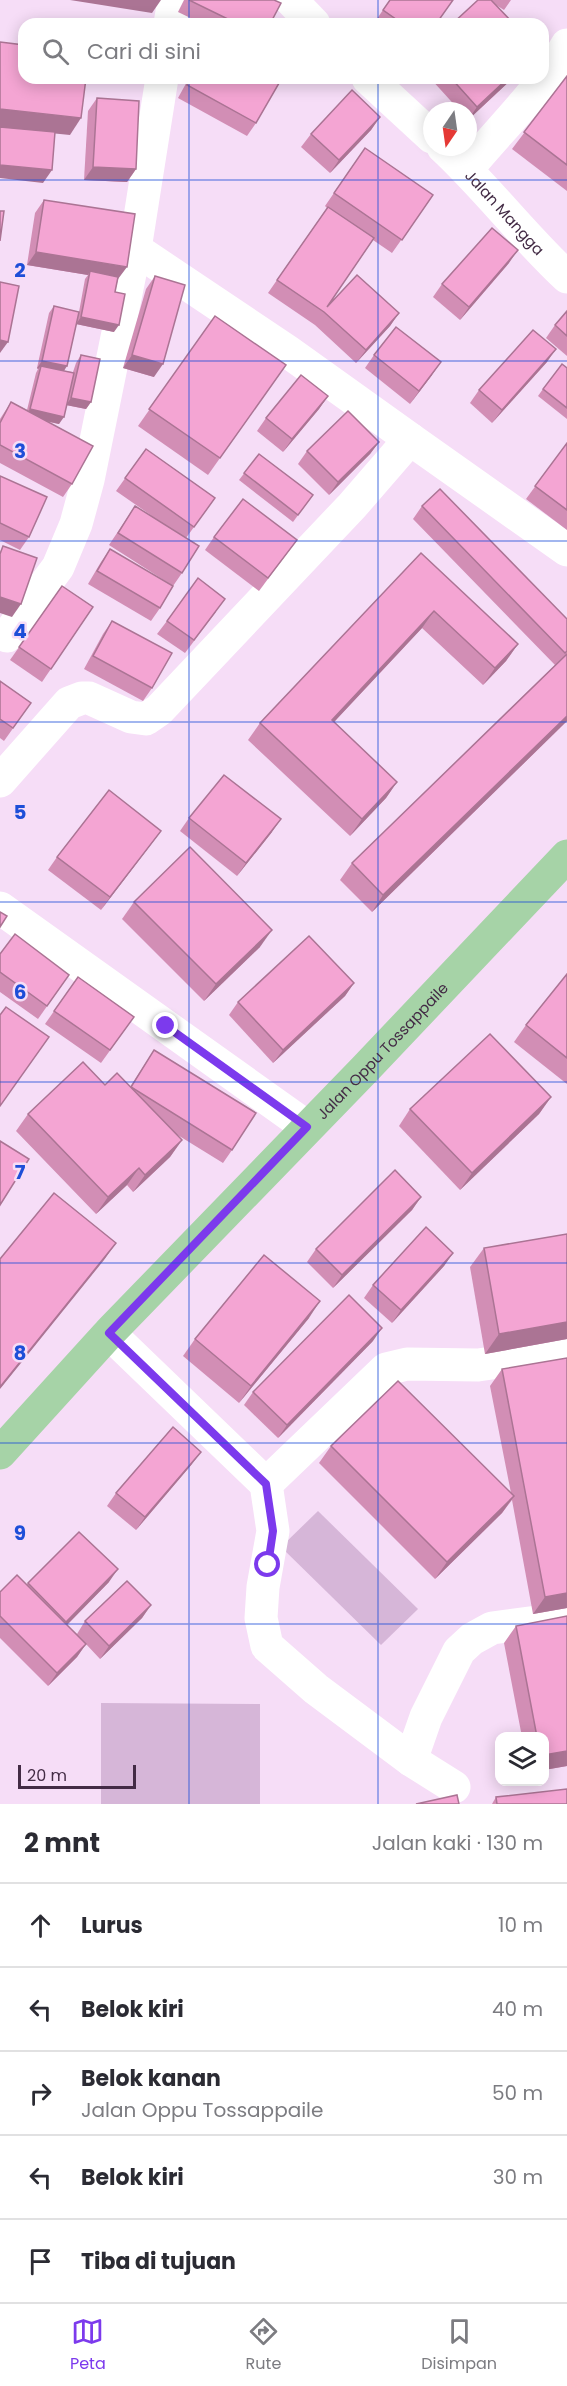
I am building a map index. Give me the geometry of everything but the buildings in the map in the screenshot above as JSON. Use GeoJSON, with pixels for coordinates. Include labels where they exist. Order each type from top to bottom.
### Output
{"type":"FeatureCollection","features":[{"type":"Feature","properties":{"kind":"main road","name":"Jalan Oppu Tossappaile"},"geometry":{"type":"LineString","coordinates":[[0,1453],[109,1333],[365,1069],[567,856]]}},
{"type":"Feature","properties":{"kind":"street"},"geometry":{"type":"LineString","coordinates":[[171,18],[174,0]]}},
{"type":"Feature","properties":{"kind":"street"},"geometry":{"type":"LineString","coordinates":[[291,0],[308,18]]}},
{"type":"Feature","properties":{"kind":"street"},"geometry":{"type":"LineString","coordinates":[[549,71],[567,45]]}},
{"type":"Feature","properties":{"kind":"street"},"geometry":{"type":"LineString","coordinates":[[7,636],[58,567],[76,524],[88,480],[135,249],[161,84]]}},
{"type":"Feature","properties":{"kind":"street"},"geometry":{"type":"LineString","coordinates":[[375,84],[423,129]]}},
{"type":"Feature","properties":{"kind":"street"},"geometry":{"type":"LineString","coordinates":[[467,170],[492,138],[529,100],[540,84]]}},
{"type":"Feature","properties":{"kind":"street","name":"Jalan Mangga"},"geometry":{"type":"LineString","coordinates":[[452,156],[567,277]]}},
{"type":"Feature","properties":{"kind":"street"},"geometry":{"type":"LineString","coordinates":[[135,249],[287,351],[567,550]]}},
{"type":"Feature","properties":{"kind":"street"},"geometry":{"type":"LineString","coordinates":[[0,781],[69,703],[75,700],[89,698],[131,717],[146,719],[159,710],[352,506],[410,439]]}},
{"type":"Feature","properties":{"kind":"street"},"geometry":{"type":"LineString","coordinates":[[0,908],[307,1127]]}},
{"type":"Feature","properties":{"kind":"street"},"geometry":{"type":"LineString","coordinates":[[109,1333],[266,1484],[273,1531],[263,1587],[261,1618],[267,1646],[316,1689],[411,1760],[454,1787]]}},
{"type":"Feature","properties":{"kind":"street"},"geometry":{"type":"LineString","coordinates":[[266,1484],[386,1369],[407,1364],[478,1365],[567,1352]]}},
{"type":"Feature","properties":{"kind":"street"},"geometry":{"type":"LineString","coordinates":[[411,1760],[426,1717],[459,1651],[472,1639],[492,1628],[567,1618]]}},
{"type":"Feature","properties":{"kind":"shaded area"},"geometry":{"type":"Polygon","coordinates":[[[318,1511],[418,1609],[381,1645],[281,1547],[318,1511]]]}},
{"type":"Feature","properties":{"kind":"shaded area"},"geometry":{"type":"Polygon","coordinates":[[[101,1703],[260,1704],[260,1804],[101,1804],[101,1703]]]}},
{"type":"Feature","properties":{"kind":"route"},"geometry":{"type":"LineString","coordinates":[[166,1026],[307,1127],[109,1333],[266,1484],[273,1531],[268,1565]]}}]}
